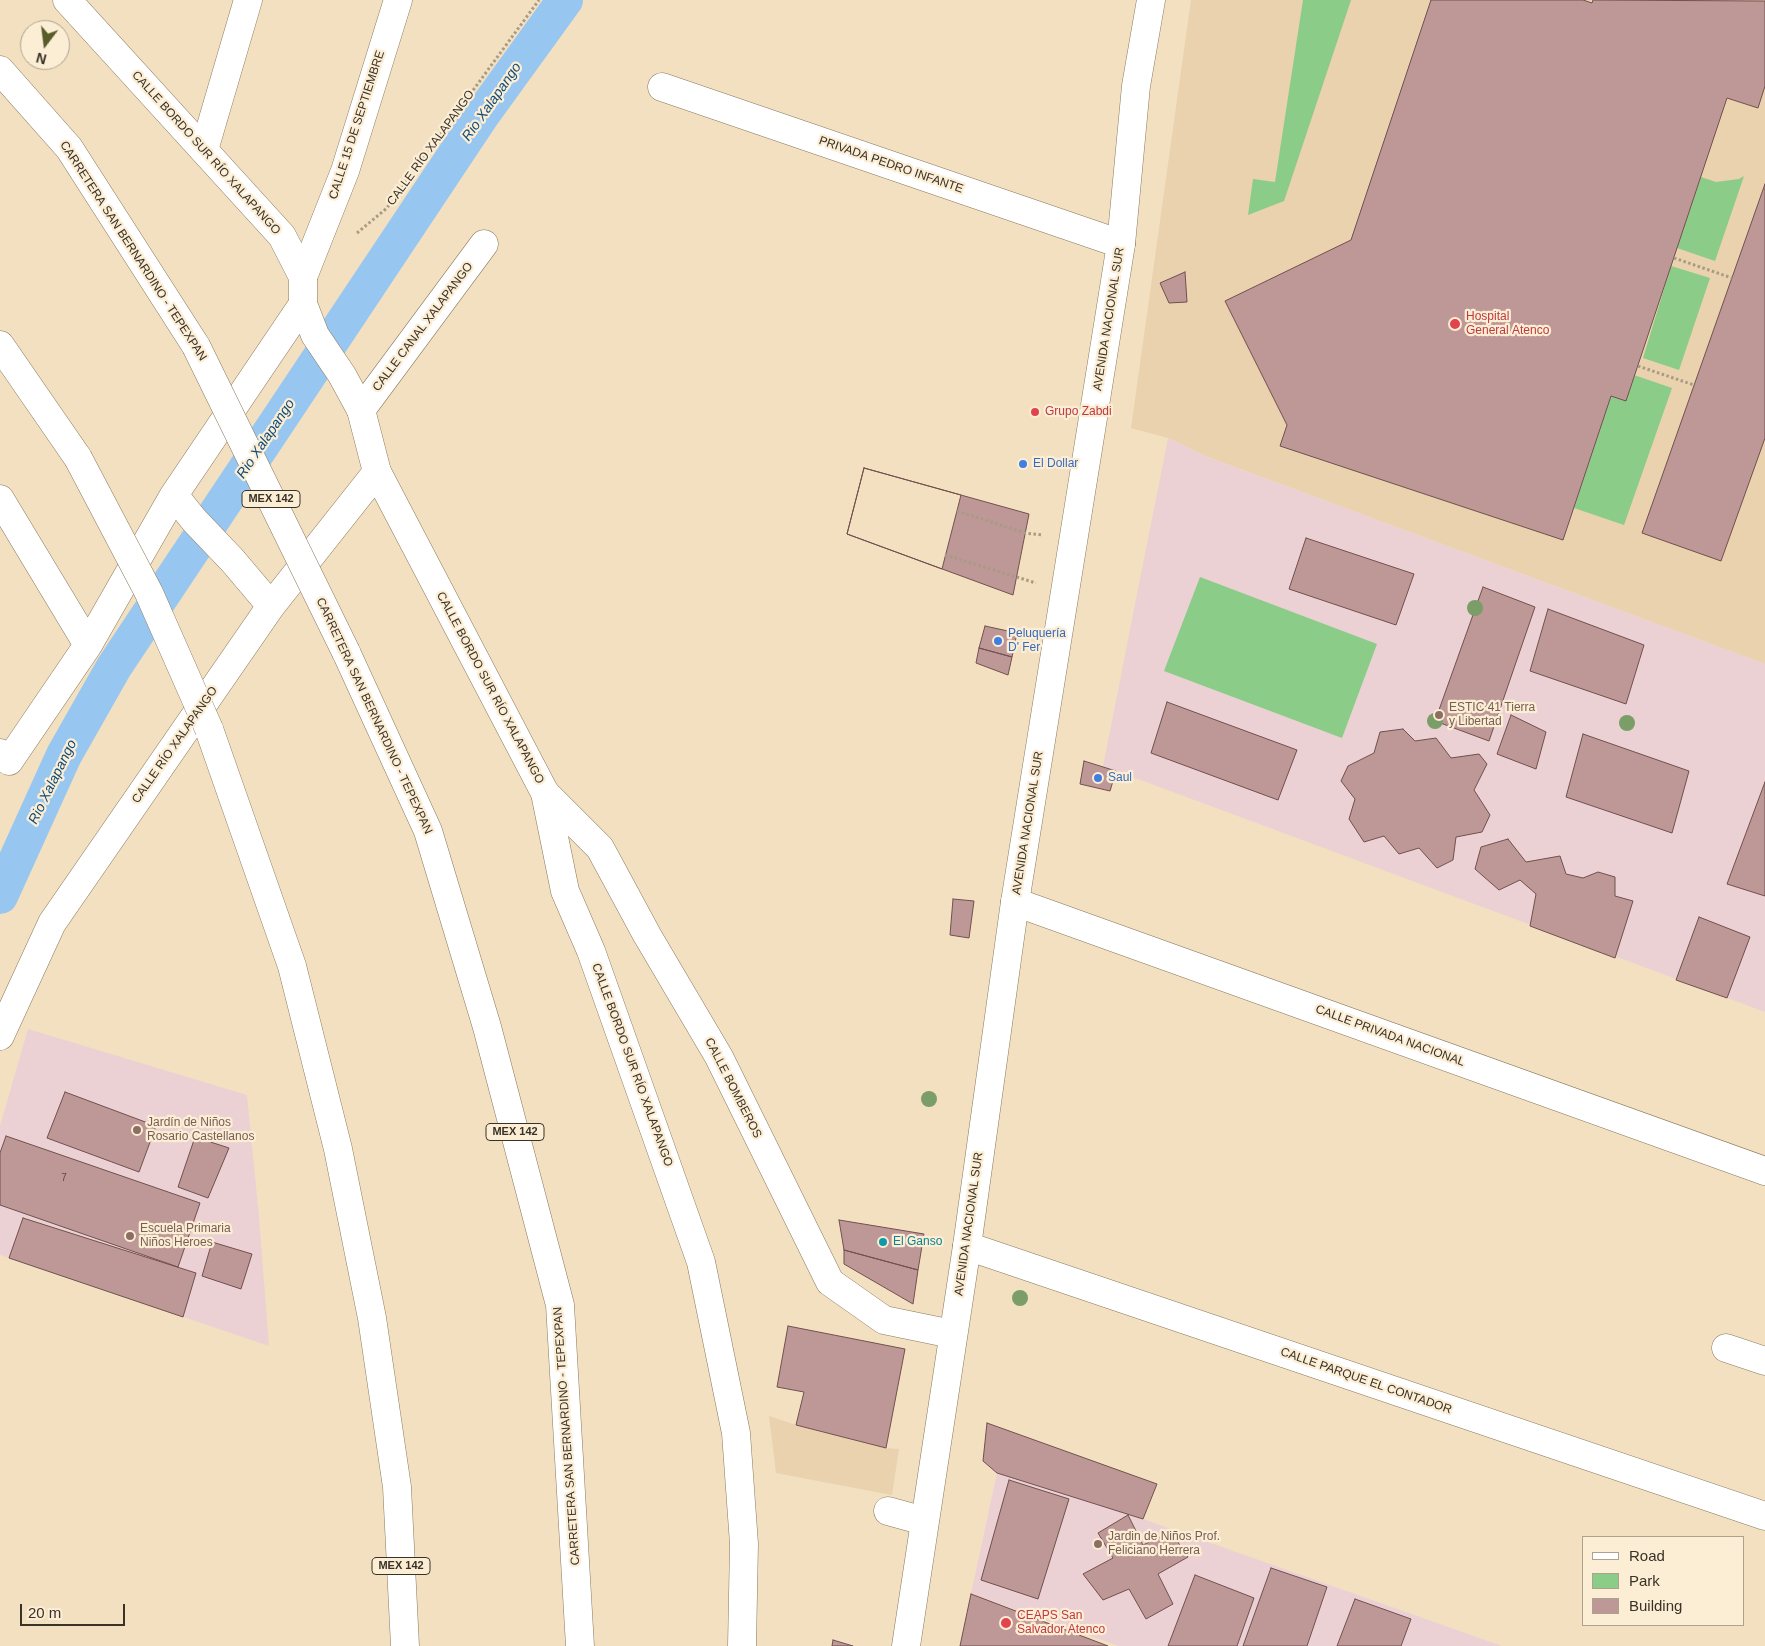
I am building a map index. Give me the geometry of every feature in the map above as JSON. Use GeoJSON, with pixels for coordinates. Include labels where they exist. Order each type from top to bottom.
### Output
{"type":"FeatureCollection","features":[{"type":"Feature","properties":{"kind":"main road","name":"CALLE BORDO SUR RÍO XALAPANGO"},"geometry":{"type":"LineString","coordinates":[[67,0],[282,236],[303,277],[303,304],[315,335],[342,375],[361,410],[378,472],[545,793],[565,891],[591,951],[702,1262],[736,1433],[744,1544],[742,1646]]}},
{"type":"Feature","properties":{"kind":"main road"},"geometry":{"type":"LineString","coordinates":[[204,150],[248,0]]}},
{"type":"Feature","properties":{"kind":"main road","name":"CALLE 15 DE SEPTIEMBRE"},"geometry":{"type":"LineString","coordinates":[[303,277],[345,171],[398,0]]}},
{"type":"Feature","properties":{"kind":"main road","name":"AVENIDA NACIONAL SUR"},"geometry":{"type":"LineString","coordinates":[[906,1646],[952,1334],[967,1246],[1015,902],[1121,244],[1136,86],[1151,0]]}},
{"type":"Feature","properties":{"kind":"main road","name":"CARRETERA SAN BERNARDINO - TEPEXPAN"},"geometry":{"type":"LineString","coordinates":[[0,70],[69,148],[196,346],[346,652],[428,831],[487,1027],[560,1304],[580,1646]]}},
{"type":"Feature","properties":{"kind":"main road","name":"PRIVADA PEDRO INFANTE"},"geometry":{"type":"LineString","coordinates":[[662,87],[1121,244]]}},
{"type":"Feature","properties":{"kind":"main road","name":"CALLE CANAL XALAPANGO"},"geometry":{"type":"LineString","coordinates":[[361,410],[484,244]]}},
{"type":"Feature","properties":{"kind":"main road"},"geometry":{"type":"LineString","coordinates":[[4,757],[88,645],[174,495],[303,304]]}},
{"type":"Feature","properties":{"kind":"main road","name":"MEX 142"},"geometry":{"type":"LineString","coordinates":[[0,345],[78,458],[149,593],[209,729],[292,966],[338,1149],[372,1318],[397,1487],[405,1646]]}},
{"type":"Feature","properties":{"kind":"main road","name":"CALLE RÍO XALAPANGO"},"geometry":{"type":"LineString","coordinates":[[0,1036],[52,923],[271,606],[378,472]]}},
{"type":"Feature","properties":{"kind":"main road"},"geometry":{"type":"LineString","coordinates":[[174,495],[271,606]]}},
{"type":"Feature","properties":{"kind":"main road"},"geometry":{"type":"LineString","coordinates":[[0,499],[88,645]]}},
{"type":"Feature","properties":{"kind":"main road","name":"CALLE BOMBEROS"},"geometry":{"type":"LineString","coordinates":[[545,793],[600,848],[647,935],[718,1057],[830,1282],[884,1320],[952,1334]]}},
{"type":"Feature","properties":{"kind":"main road","name":"CALLE PRIVADA NACIONAL"},"geometry":{"type":"LineString","coordinates":[[1015,902],[1765,1171]]}},
{"type":"Feature","properties":{"kind":"main road","name":"CALLE PARQUE EL CONTADOR"},"geometry":{"type":"LineString","coordinates":[[967,1246],[1765,1516]]}},
{"type":"Feature","properties":{"kind":"main road"},"geometry":{"type":"LineString","coordinates":[[1726,1348],[1765,1361]]}},
{"type":"Feature","properties":{"kind":"main road"},"geometry":{"type":"LineString","coordinates":[[888,1511],[924,1521]]}},
{"type":"Feature","properties":{"kind":"path","name":"CALLE RÍO XALAPANGO"},"geometry":{"type":"LineString","coordinates":[[356,233],[387,208],[539,0]]}},
{"type":"Feature","properties":{"kind":"path"},"geometry":{"type":"LineString","coordinates":[[1674,258],[1732,278]]}},
{"type":"Feature","properties":{"kind":"path"},"geometry":{"type":"LineString","coordinates":[[1638,366],[1694,386]]}},
{"type":"Feature","properties":{"kind":"path"},"geometry":{"type":"LineString","coordinates":[[957,511],[1025,532],[1073,540]]}},
{"type":"Feature","properties":{"kind":"path"},"geometry":{"type":"LineString","coordinates":[[945,555],[1016,578],[1065,590]]}},
{"type":"Feature","properties":{"kind":"shaded area","name":"Hospital General Atenco"},"geometry":{"type":"Polygon","coordinates":[[[1191,0],[1765,0],[1765,664],[1208,457],[1168,438],[1131,428],[1191,0]]]}},
{"type":"Feature","properties":{"kind":"shaded area","name":"ESTIC 41 Tierra y Libertad"},"geometry":{"type":"Polygon","coordinates":[[[1168,438],[1208,457],[1765,664],[1765,1012],[1103,766],[1168,438]]]}},
{"type":"Feature","properties":{"kind":"shaded area"},"geometry":{"type":"Polygon","coordinates":[[[28,1029],[247,1095],[269,1346],[0,1255],[0,1126],[28,1029]]]}},
{"type":"Feature","properties":{"kind":"shaded area"},"geometry":{"type":"Polygon","coordinates":[[[769,1416],[885,1448],[899,1449],[892,1495],[776,1473],[769,1416]]]}},
{"type":"Feature","properties":{"kind":"shaded area","name":"Jardin de Niños Prof. Feliciano Herrera"},"geometry":{"type":"Polygon","coordinates":[[[997,1473],[1143,1519],[1502,1646],[1119,1646],[971,1594],[997,1473]]]}},
{"type":"Feature","properties":{"kind":"green space"},"geometry":{"type":"Polygon","coordinates":[[[1303,0],[1351,0],[1284,201],[1248,215],[1253,179],[1275,182],[1303,0]]]}},
{"type":"Feature","properties":{"kind":"green space"},"geometry":{"type":"Polygon","coordinates":[[[1744,176],[1715,261],[1677,248],[1701,177],[1716,182],[1739,179],[1744,176]]]}},
{"type":"Feature","properties":{"kind":"green space"},"geometry":{"type":"Polygon","coordinates":[[[1671,266],[1710,278],[1679,370],[1643,358],[1671,266]]]}},
{"type":"Feature","properties":{"kind":"green space"},"geometry":{"type":"Polygon","coordinates":[[[1634,375],[1672,388],[1624,525],[1574,508],[1611,396],[1626,401],[1634,375]]]}},
{"type":"Feature","properties":{"kind":"green space"},"geometry":{"type":"Polygon","coordinates":[[[1200,577],[1377,644],[1342,738],[1164,671],[1200,577]]]}},
{"type":"Feature","properties":{"kind":"building"},"geometry":{"type":"Polygon","coordinates":[[[1431,0],[1583,0],[1592,3],[1593,0],[1765,1],[1765,86],[1758,108],[1727,98],[1626,401],[1611,396],[1563,540],[1280,446],[1287,425],[1225,301],[1351,240],[1431,0]]]}},
{"type":"Feature","properties":{"kind":"building"},"geometry":{"type":"Polygon","coordinates":[[[1765,184],[1765,438],[1721,561],[1642,533],[1765,184]]]}},
{"type":"Feature","properties":{"kind":"building"},"geometry":{"type":"Polygon","coordinates":[[[1185,272],[1187,302],[1169,303],[1160,283],[1185,272]]]}},
{"type":"Feature","properties":{"kind":"building"},"geometry":{"type":"Polygon","coordinates":[[[864,468],[1029,514],[1013,595],[847,534],[864,468]]]}},
{"type":"Feature","properties":{"kind":"building"},"geometry":{"type":"Polygon","coordinates":[[[864,468],[961,495],[942,569],[847,534],[864,468]]]}},
{"type":"Feature","properties":{"kind":"building"},"geometry":{"type":"Polygon","coordinates":[[[1306,538],[1414,574],[1396,625],[1289,589],[1306,538]]]}},
{"type":"Feature","properties":{"kind":"building"},"geometry":{"type":"Polygon","coordinates":[[[1483,587],[1535,607],[1489,741],[1435,721],[1483,587]]]}},
{"type":"Feature","properties":{"kind":"building"},"geometry":{"type":"Polygon","coordinates":[[[1548,609],[1644,645],[1626,704],[1530,671],[1548,609]]]}},
{"type":"Feature","properties":{"kind":"building","name":"Peluquería D' Fer"},"geometry":{"type":"Polygon","coordinates":[[[985,626],[1017,633],[1012,657],[979,648],[985,626]]]}},
{"type":"Feature","properties":{"kind":"building"},"geometry":{"type":"Polygon","coordinates":[[[979,648],[1012,657],[1008,675],[976,663],[979,648]]]}},
{"type":"Feature","properties":{"kind":"building"},"geometry":{"type":"Polygon","coordinates":[[[1167,702],[1297,750],[1278,800],[1151,753],[1167,702]]]}},
{"type":"Feature","properties":{"kind":"building"},"geometry":{"type":"Polygon","coordinates":[[[1511,715],[1546,732],[1536,769],[1497,754],[1511,715]]]}},
{"type":"Feature","properties":{"kind":"building"},"geometry":{"type":"Polygon","coordinates":[[[1403,729],[1415,741],[1436,738],[1451,758],[1479,754],[1487,764],[1474,790],[1490,815],[1482,832],[1456,837],[1453,860],[1437,868],[1419,848],[1399,854],[1384,836],[1364,842],[1349,819],[1355,799],[1341,781],[1348,766],[1374,753],[1380,732],[1403,729]]]}},
{"type":"Feature","properties":{"kind":"building"},"geometry":{"type":"Polygon","coordinates":[[[1583,734],[1689,771],[1672,833],[1566,797],[1583,734]]]}},
{"type":"Feature","properties":{"kind":"building","name":"Saul"},"geometry":{"type":"Polygon","coordinates":[[[1084,761],[1116,771],[1110,791],[1080,784],[1084,761]]]}},
{"type":"Feature","properties":{"kind":"building"},"geometry":{"type":"Polygon","coordinates":[[[1765,782],[1765,896],[1727,884],[1765,782]]]}},
{"type":"Feature","properties":{"kind":"building"},"geometry":{"type":"Polygon","coordinates":[[[1508,839],[1526,862],[1560,856],[1566,874],[1583,878],[1598,872],[1615,877],[1615,896],[1633,901],[1615,958],[1530,926],[1536,894],[1520,880],[1499,890],[1475,869],[1481,847],[1508,839]]]}},
{"type":"Feature","properties":{"kind":"building"},"geometry":{"type":"Polygon","coordinates":[[[953,899],[974,901],[969,938],[950,935],[953,899]]]}},
{"type":"Feature","properties":{"kind":"building"},"geometry":{"type":"Polygon","coordinates":[[[1699,917],[1750,937],[1727,998],[1676,980],[1699,917]]]}},
{"type":"Feature","properties":{"kind":"building"},"geometry":{"type":"Polygon","coordinates":[[[65,1092],[156,1126],[139,1172],[47,1138],[65,1092]]]}},
{"type":"Feature","properties":{"kind":"building"},"geometry":{"type":"Polygon","coordinates":[[[6,1136],[200,1203],[178,1267],[0,1205],[0,1153],[6,1136]]]}},
{"type":"Feature","properties":{"kind":"building"},"geometry":{"type":"Polygon","coordinates":[[[195,1137],[229,1148],[208,1198],[178,1187],[195,1137]]]}},
{"type":"Feature","properties":{"kind":"building"},"geometry":{"type":"Polygon","coordinates":[[[23,1218],[196,1273],[183,1317],[9,1258],[23,1218]]]}},
{"type":"Feature","properties":{"kind":"building","name":"El Ganso"},"geometry":{"type":"Polygon","coordinates":[[[839,1220],[924,1234],[918,1270],[844,1250],[839,1220]]]}},
{"type":"Feature","properties":{"kind":"building"},"geometry":{"type":"Polygon","coordinates":[[[212,1242],[252,1254],[241,1289],[202,1276],[212,1242]]]}},
{"type":"Feature","properties":{"kind":"building"},"geometry":{"type":"Polygon","coordinates":[[[844,1250],[918,1270],[913,1304],[844,1264],[844,1250]]]}},
{"type":"Feature","properties":{"kind":"building"},"geometry":{"type":"Polygon","coordinates":[[[788,1326],[905,1349],[886,1448],[796,1425],[804,1392],[777,1387],[788,1326]]]}},
{"type":"Feature","properties":{"kind":"building"},"geometry":{"type":"Polygon","coordinates":[[[987,1423],[1157,1484],[1143,1519],[997,1473],[983,1461],[987,1423]]]}},
{"type":"Feature","properties":{"kind":"building"},"geometry":{"type":"Polygon","coordinates":[[[1009,1480],[1069,1499],[1038,1599],[981,1580],[1009,1480]]]}},
{"type":"Feature","properties":{"kind":"building"},"geometry":{"type":"Polygon","coordinates":[[[1128,1515],[1143,1545],[1171,1532],[1188,1557],[1158,1574],[1173,1604],[1146,1619],[1129,1589],[1103,1600],[1083,1574],[1113,1558],[1098,1533],[1128,1515]]]}},
{"type":"Feature","properties":{"kind":"building"},"geometry":{"type":"Polygon","coordinates":[[[1271,1568],[1327,1587],[1307,1646],[1243,1646],[1271,1568]]]}},
{"type":"Feature","properties":{"kind":"building"},"geometry":{"type":"Polygon","coordinates":[[[1195,1575],[1254,1598],[1237,1646],[1168,1646],[1195,1575]]]}},
{"type":"Feature","properties":{"kind":"building","name":"CEAPS San Salvador Atenco"},"geometry":{"type":"Polygon","coordinates":[[[971,1594],[1108,1646],[960,1646],[971,1594]]]}},
{"type":"Feature","properties":{"kind":"building"},"geometry":{"type":"Polygon","coordinates":[[[1355,1599],[1411,1619],[1401,1646],[1337,1646],[1355,1599]]]}},
{"type":"Feature","properties":{"kind":"building"},"geometry":{"type":"Polygon","coordinates":[[[833,1640],[853,1646],[832,1646],[833,1640]]]}},
{"type":"Feature","properties":{"kind":"waterway","name":"Rio Xalapango"},"geometry":{"type":"LineString","coordinates":[[0,896],[64,755],[114,667],[481,116],[565,0]]}},
{"type":"Feature","properties":{"kind":"place","name":"Hospital General Atenco"},"geometry":{"type":"Point","coordinates":[1455,324]}},
{"type":"Feature","properties":{"kind":"place","name":"Grupo Zabdi"},"geometry":{"type":"Point","coordinates":[1035,412]}},
{"type":"Feature","properties":{"kind":"place","name":"El Dollar"},"geometry":{"type":"Point","coordinates":[1023,464]}},
{"type":"Feature","properties":{"kind":"place","name":"Peluquería D' Fer"},"geometry":{"type":"Point","coordinates":[998,641]}},
{"type":"Feature","properties":{"kind":"place","name":"ESTIC 41 Tierra y Libertad"},"geometry":{"type":"Point","coordinates":[1439,715]}},
{"type":"Feature","properties":{"kind":"place","name":"Saul"},"geometry":{"type":"Point","coordinates":[1098,778]}},
{"type":"Feature","properties":{"kind":"place","name":"Jardín de Niños Rosario Castellanos"},"geometry":{"type":"Point","coordinates":[137,1130]}},
{"type":"Feature","properties":{"kind":"place","name":"Escuela Primaria Niños Heroes"},"geometry":{"type":"Point","coordinates":[130,1236]}},
{"type":"Feature","properties":{"kind":"place","name":"El Ganso"},"geometry":{"type":"Point","coordinates":[883,1242]}},
{"type":"Feature","properties":{"kind":"place","name":"Jardin de Niños Prof. Feliciano Herrera"},"geometry":{"type":"Point","coordinates":[1098,1544]}},
{"type":"Feature","properties":{"kind":"place","name":"CEAPS San Salvador Atenco"},"geometry":{"type":"Point","coordinates":[1006,1623]}}]}
